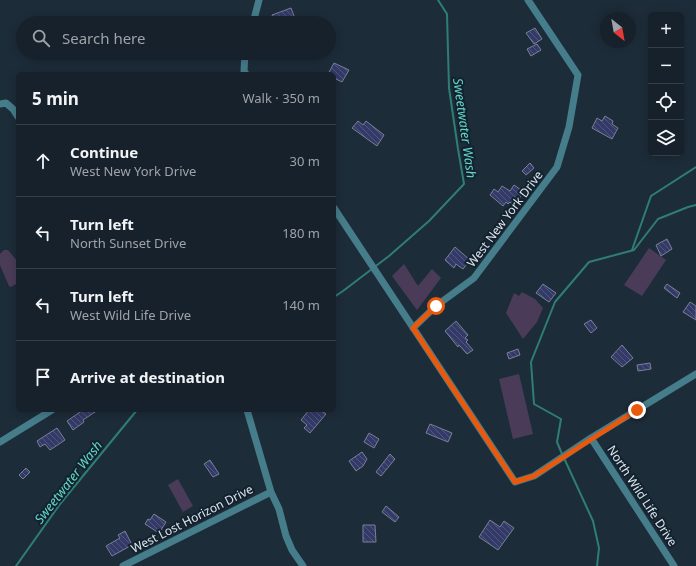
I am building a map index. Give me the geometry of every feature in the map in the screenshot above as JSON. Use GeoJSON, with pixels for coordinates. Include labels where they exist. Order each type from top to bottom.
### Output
{"type":"FeatureCollection","features":[{"type":"Feature","properties":{"kind":"street"},"geometry":{"type":"LineString","coordinates":[[254,16],[259,0]]}},
{"type":"Feature","properties":{"kind":"street","name":"West New York Drive"},"geometry":{"type":"LineString","coordinates":[[413,328],[436,306],[474,278],[557,167],[569,127],[578,75],[528,0]]}},
{"type":"Feature","properties":{"kind":"street"},"geometry":{"type":"LineString","coordinates":[[244,60],[245,72]]}},
{"type":"Feature","properties":{"kind":"street"},"geometry":{"type":"LineString","coordinates":[[0,104],[6,103],[16,114]]}},
{"type":"Feature","properties":{"kind":"street"},"geometry":{"type":"LineString","coordinates":[[336,211],[515,482],[534,476],[591,438],[696,374]]}},
{"type":"Feature","properties":{"kind":"street"},"geometry":{"type":"LineString","coordinates":[[0,442],[49,412]]}},
{"type":"Feature","properties":{"kind":"street"},"geometry":{"type":"LineString","coordinates":[[248,412],[271,492],[279,510],[286,536],[292,550],[303,566]]}},
{"type":"Feature","properties":{"kind":"street","name":"North Wild Life Drive"},"geometry":{"type":"LineString","coordinates":[[591,438],[674,566]]}},
{"type":"Feature","properties":{"kind":"street","name":"West Lost Horizon Drive"},"geometry":{"type":"LineString","coordinates":[[123,566],[271,492]]}},
{"type":"Feature","properties":{"kind":"shaded area"},"geometry":{"type":"Polygon","coordinates":[[[649,248],[666,260],[642,296],[624,285],[649,248]]]}},
{"type":"Feature","properties":{"kind":"shaded area"},"geometry":{"type":"Polygon","coordinates":[[[4,250],[8,250],[16,260],[16,284],[11,287],[9,286],[0,265],[0,254],[4,250]]]}},
{"type":"Feature","properties":{"kind":"shaded area"},"geometry":{"type":"Polygon","coordinates":[[[404,264],[418,286],[432,269],[441,278],[417,310],[392,276],[404,264]]]}},
{"type":"Feature","properties":{"kind":"shaded area"},"geometry":{"type":"Polygon","coordinates":[[[522,292],[535,299],[543,308],[537,322],[523,339],[506,313],[514,293],[519,296],[522,292]]]}},
{"type":"Feature","properties":{"kind":"shaded area"},"geometry":{"type":"Polygon","coordinates":[[[519,374],[533,434],[513,439],[499,379],[519,374]]]}},
{"type":"Feature","properties":{"kind":"shaded area"},"geometry":{"type":"Polygon","coordinates":[[[178,479],[193,506],[183,512],[168,485],[178,479]]]}},
{"type":"Feature","properties":{"kind":"building"},"geometry":{"type":"Polygon","coordinates":[[[291,8],[294,16],[272,16],[291,8]]]}},
{"type":"Feature","properties":{"kind":"building"},"geometry":{"type":"Polygon","coordinates":[[[535,28],[542,39],[534,44],[526,33],[535,28]]]}},
{"type":"Feature","properties":{"kind":"building"},"geometry":{"type":"Polygon","coordinates":[[[537,44],[541,50],[531,56],[527,49],[537,44]]]}},
{"type":"Feature","properties":{"kind":"building"},"geometry":{"type":"Polygon","coordinates":[[[334,63],[349,70],[342,82],[336,79],[336,72],[329,72],[334,63]]]}},
{"type":"Feature","properties":{"kind":"building"},"geometry":{"type":"Polygon","coordinates":[[[605,116],[613,121],[612,124],[618,128],[612,139],[592,128],[597,118],[602,121],[605,116]]]}},
{"type":"Feature","properties":{"kind":"building"},"geometry":{"type":"Polygon","coordinates":[[[358,121],[363,125],[366,121],[384,135],[377,146],[352,128],[358,121]]]}},
{"type":"Feature","properties":{"kind":"building"},"geometry":{"type":"Polygon","coordinates":[[[530,163],[534,168],[526,175],[522,171],[530,163]]]}},
{"type":"Feature","properties":{"kind":"building"},"geometry":{"type":"Polygon","coordinates":[[[514,185],[524,192],[518,200],[516,198],[512,204],[510,202],[508,204],[506,202],[503,206],[490,195],[494,189],[498,192],[502,186],[510,191],[514,185]]]}},
{"type":"Feature","properties":{"kind":"building"},"geometry":{"type":"Polygon","coordinates":[[[667,239],[672,249],[661,256],[656,245],[667,239]]]}},
{"type":"Feature","properties":{"kind":"building"},"geometry":{"type":"Polygon","coordinates":[[[455,247],[470,260],[463,269],[456,264],[454,268],[445,260],[455,247]]]}},
{"type":"Feature","properties":{"kind":"building"},"geometry":{"type":"Polygon","coordinates":[[[543,284],[556,293],[549,302],[536,293],[543,284]]]}},
{"type":"Feature","properties":{"kind":"building"},"geometry":{"type":"Polygon","coordinates":[[[667,284],[680,293],[677,298],[664,288],[667,284]]]}},
{"type":"Feature","properties":{"kind":"building"},"geometry":{"type":"Polygon","coordinates":[[[690,302],[696,306],[696,320],[683,312],[690,302]]]}},
{"type":"Feature","properties":{"kind":"building"},"geometry":{"type":"Polygon","coordinates":[[[591,320],[597,328],[591,333],[584,324],[591,320]]]}},
{"type":"Feature","properties":{"kind":"building"},"geometry":{"type":"Polygon","coordinates":[[[456,321],[468,335],[465,338],[468,340],[466,342],[473,350],[467,354],[459,345],[458,347],[445,331],[456,321]]]}},
{"type":"Feature","properties":{"kind":"building"},"geometry":{"type":"Polygon","coordinates":[[[622,345],[633,358],[622,367],[611,357],[622,345]]]}},
{"type":"Feature","properties":{"kind":"building"},"geometry":{"type":"Polygon","coordinates":[[[518,349],[520,355],[509,359],[507,353],[518,349]]]}},
{"type":"Feature","properties":{"kind":"building"},"geometry":{"type":"Polygon","coordinates":[[[650,363],[651,369],[638,371],[637,365],[650,363]]]}},
{"type":"Feature","properties":{"kind":"building"},"geometry":{"type":"Polygon","coordinates":[[[80,412],[95,412],[83,420],[84,422],[73,430],[67,421],[80,412]]]}},
{"type":"Feature","properties":{"kind":"building"},"geometry":{"type":"Polygon","coordinates":[[[307,412],[324,412],[326,414],[310,433],[304,428],[307,425],[301,420],[307,412]]]}},
{"type":"Feature","properties":{"kind":"building"},"geometry":{"type":"Polygon","coordinates":[[[430,424],[452,433],[448,442],[426,433],[430,424]]]}},
{"type":"Feature","properties":{"kind":"building"},"geometry":{"type":"Polygon","coordinates":[[[57,428],[65,440],[50,450],[45,444],[40,447],[37,441],[57,428]]]}},
{"type":"Feature","properties":{"kind":"building"},"geometry":{"type":"Polygon","coordinates":[[[369,433],[379,439],[374,448],[364,442],[369,433]]]}},
{"type":"Feature","properties":{"kind":"building"},"geometry":{"type":"Polygon","coordinates":[[[362,452],[367,459],[363,466],[356,471],[349,461],[362,452]]]}},
{"type":"Feature","properties":{"kind":"building"},"geometry":{"type":"Polygon","coordinates":[[[390,454],[395,459],[381,476],[376,472],[390,454]]]}},
{"type":"Feature","properties":{"kind":"building"},"geometry":{"type":"Polygon","coordinates":[[[210,460],[219,474],[213,477],[204,464],[210,460]]]}},
{"type":"Feature","properties":{"kind":"building"},"geometry":{"type":"Polygon","coordinates":[[[26,468],[30,472],[23,479],[19,475],[26,468]]]}},
{"type":"Feature","properties":{"kind":"building"},"geometry":{"type":"Polygon","coordinates":[[[386,506],[399,517],[395,522],[382,512],[386,506]]]}},
{"type":"Feature","properties":{"kind":"building"},"geometry":{"type":"Polygon","coordinates":[[[154,514],[166,522],[159,533],[145,524],[154,514]]]}},
{"type":"Feature","properties":{"kind":"building"},"geometry":{"type":"Polygon","coordinates":[[[490,520],[500,527],[504,521],[514,528],[498,550],[479,537],[490,520]]]}},
{"type":"Feature","properties":{"kind":"building"},"geometry":{"type":"Polygon","coordinates":[[[363,525],[375,525],[376,542],[363,542],[363,525]]]}},
{"type":"Feature","properties":{"kind":"building"},"geometry":{"type":"Polygon","coordinates":[[[125,531],[132,545],[112,556],[106,546],[120,538],[118,535],[125,531]]]}},
{"type":"Feature","properties":{"kind":"waterway","name":"Sweetwater Wash"},"geometry":{"type":"LineString","coordinates":[[336,296],[389,256],[429,221],[464,184],[449,88],[447,14],[438,0]]}},
{"type":"Feature","properties":{"kind":"waterway"},"geometry":{"type":"LineString","coordinates":[[632,250],[651,196],[696,167]]}},
{"type":"Feature","properties":{"kind":"waterway"},"geometry":{"type":"LineString","coordinates":[[562,454],[557,442],[561,419],[534,404],[531,362],[555,302],[589,262],[634,250],[658,219],[696,205]]}},
{"type":"Feature","properties":{"kind":"waterway","name":"Sweetwater Wash"},"geometry":{"type":"LineString","coordinates":[[16,566],[60,504],[135,412]]}},
{"type":"Feature","properties":{"kind":"waterway"},"geometry":{"type":"LineString","coordinates":[[564,458],[593,521],[599,548],[597,566]]}},
{"type":"Feature","properties":{"kind":"route"},"geometry":{"type":"LineString","coordinates":[[436,306],[413,328],[515,482],[534,476],[591,438],[637,410]]}}]}
